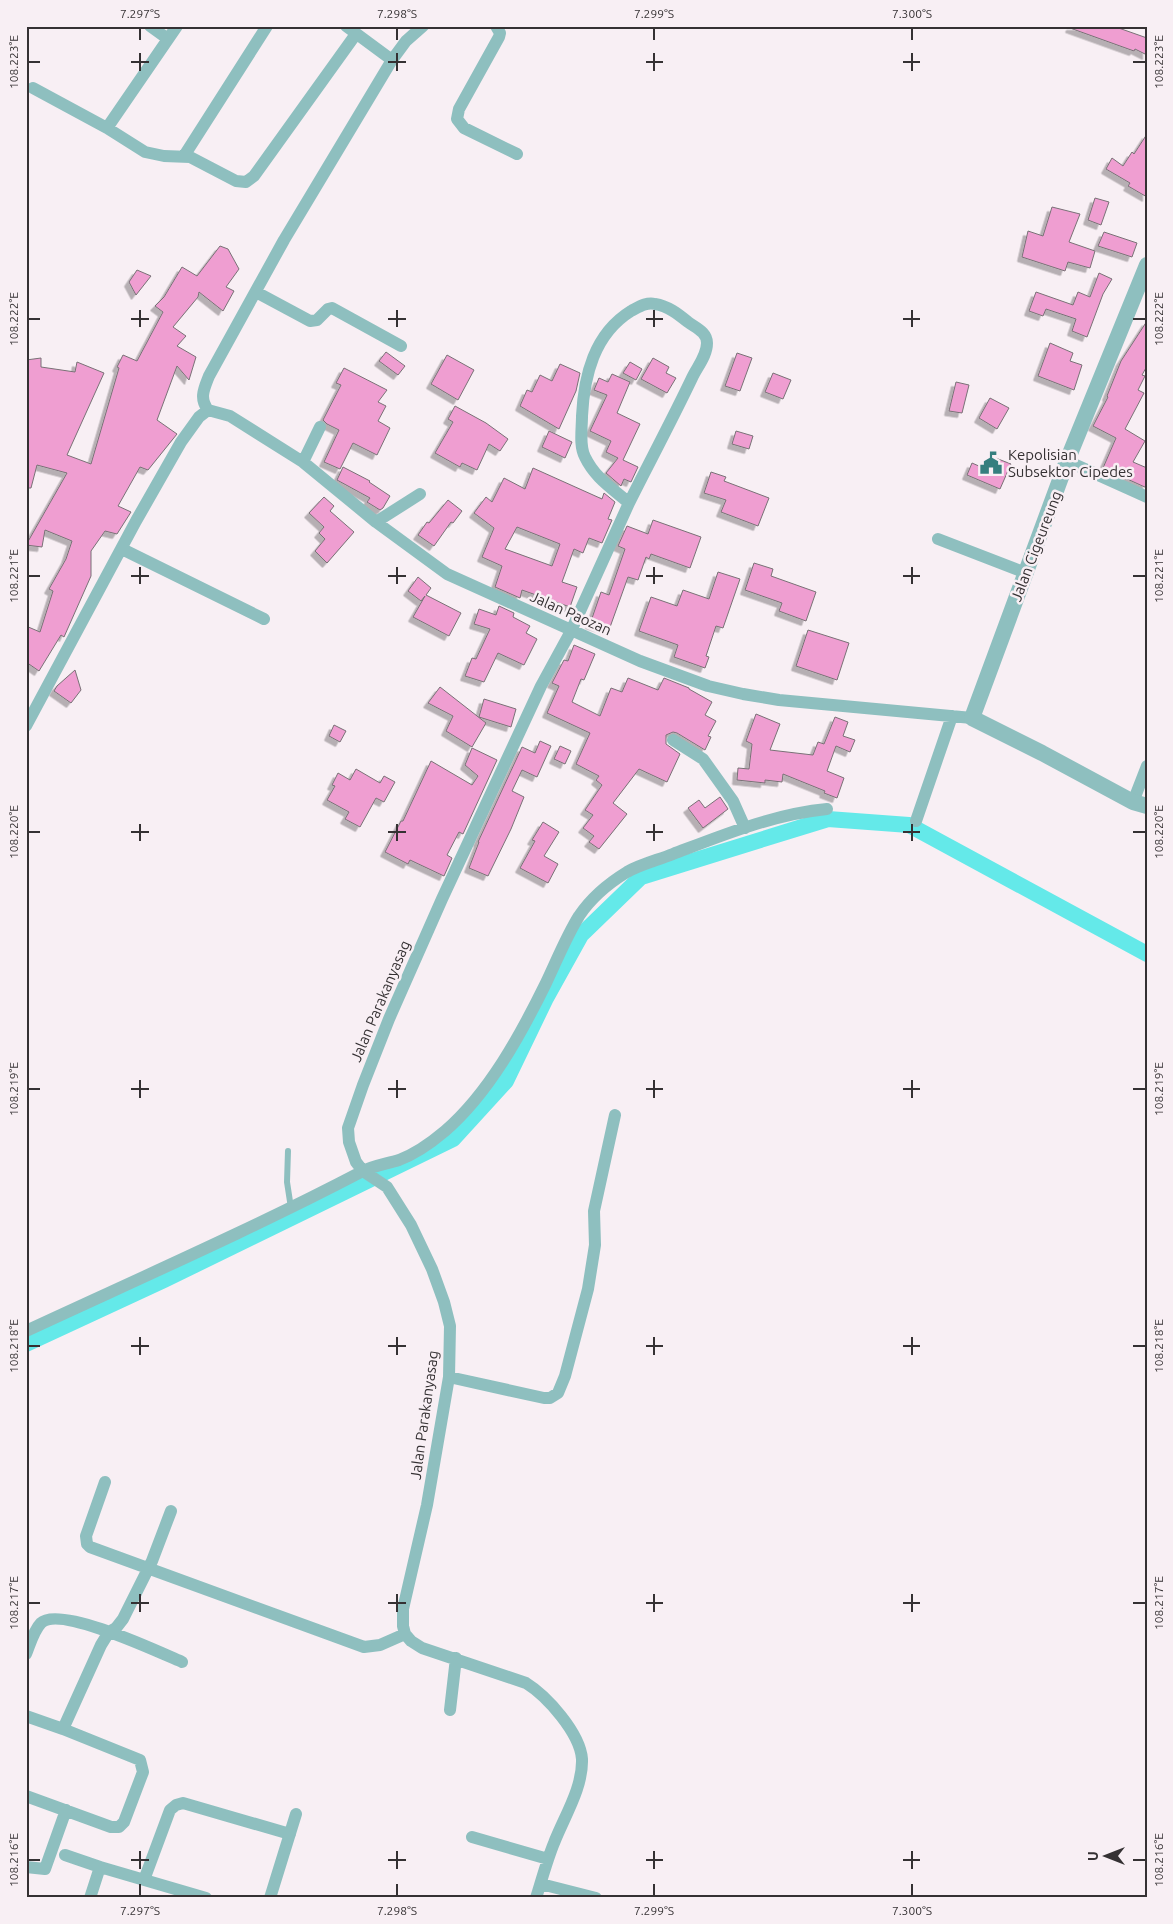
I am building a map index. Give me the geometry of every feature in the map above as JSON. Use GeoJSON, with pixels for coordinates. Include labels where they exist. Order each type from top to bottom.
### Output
{"type":"FeatureCollection","features":[{"type":"Feature","properties":{"kind":"street"},"geometry":{"type":"LineString","coordinates":[[150,26],[168,39]]}},
{"type":"Feature","properties":{"kind":"street"},"geometry":{"type":"LineString","coordinates":[[107,128],[177,26]]}},
{"type":"Feature","properties":{"kind":"street"},"geometry":{"type":"LineString","coordinates":[[184,156],[267,26]]}},
{"type":"Feature","properties":{"kind":"street"},"geometry":{"type":"LineString","coordinates":[[26,726],[181,442],[199,417],[208,410],[202,396],[209,376],[284,240],[392,60],[406,41],[423,26]]}},
{"type":"Feature","properties":{"kind":"street"},"geometry":{"type":"LineString","coordinates":[[496,26],[500,33],[499,37],[458,109],[457,119],[464,128],[517,154]]}},
{"type":"Feature","properties":{"kind":"street"},"geometry":{"type":"LineString","coordinates":[[33,88],[107,128],[145,152],[164,156],[184,156],[196,160],[236,181],[246,182],[250,180],[351,30],[392,60]]}},
{"type":"Feature","properties":{"kind":"street","name":"Jalan Cigeureung"},"geometry":{"type":"LineString","coordinates":[[972,718],[1067,462],[1147,265]]}},
{"type":"Feature","properties":{"kind":"street"},"geometry":{"type":"LineString","coordinates":[[256,292],[310,321],[317,320],[328,309],[332,308],[401,346]]}},
{"type":"Feature","properties":{"kind":"street","name":"Jalan Parakanyasag"},"geometry":{"type":"LineString","coordinates":[[405,1634],[403,1626],[406,1593],[427,1505],[449,1377],[450,1326],[444,1302],[432,1269],[411,1225],[386,1187],[367,1173],[353,1155],[349,1142],[348,1128],[389,1019],[442,899],[541,686],[572,631],[629,503],[703,358],[707,343],[703,332],[667,307],[649,303],[640,306],[617,320],[597,348],[584,394],[582,437],[584,455],[593,472],[601,481],[629,503]]}},
{"type":"Feature","properties":{"kind":"street","name":"Jalan Paozan"},"geometry":{"type":"LineString","coordinates":[[208,410],[230,416],[303,462],[376,522],[447,574],[640,660],[708,686],[743,694],[778,700],[972,718]]}},
{"type":"Feature","properties":{"kind":"street"},"geometry":{"type":"LineString","coordinates":[[303,462],[320,427]]}},
{"type":"Feature","properties":{"kind":"street"},"geometry":{"type":"LineString","coordinates":[[1067,462],[1147,496]]}},
{"type":"Feature","properties":{"kind":"street"},"geometry":{"type":"LineString","coordinates":[[376,522],[420,494]]}},
{"type":"Feature","properties":{"kind":"street"},"geometry":{"type":"LineString","coordinates":[[938,539],[1026,573]]}},
{"type":"Feature","properties":{"kind":"street"},"geometry":{"type":"LineString","coordinates":[[122,549],[264,619]]}},
{"type":"Feature","properties":{"kind":"street"},"geometry":{"type":"LineString","coordinates":[[916,821],[952,716]]}},
{"type":"Feature","properties":{"kind":"street"},"geometry":{"type":"LineString","coordinates":[[972,718],[1140,804],[1147,766]]}},
{"type":"Feature","properties":{"kind":"street"},"geometry":{"type":"LineString","coordinates":[[673,740],[703,759],[733,801],[745,828]]}},
{"type":"Feature","properties":{"kind":"street"},"geometry":{"type":"LineString","coordinates":[[26,1331],[342,1183],[402,1159],[420,1149],[445,1131],[471,1106],[523,1029],[579,917],[588,904],[605,887],[628,871],[713,838],[804,811],[827,809]]}},
{"type":"Feature","properties":{"kind":"street"},"geometry":{"type":"LineString","coordinates":[[449,1377],[544,1398],[550,1398],[558,1393],[568,1366],[588,1289],[595,1245],[594,1211],[615,1115]]}},
{"type":"Feature","properties":{"kind":"street"},"geometry":{"type":"LineString","coordinates":[[105,1482],[88,1526],[85,1540],[86,1544],[90,1547],[364,1647],[380,1644],[405,1634],[411,1641],[422,1648],[510,1676],[526,1682],[536,1689],[570,1728],[580,1748],[582,1760],[575,1794],[548,1859],[536,1898]]}},
{"type":"Feature","properties":{"kind":"street"},"geometry":{"type":"LineString","coordinates":[[63,1729],[102,1644],[109,1632],[116,1628],[123,1619],[148,1568],[171,1511]]}},
{"type":"Feature","properties":{"kind":"street"},"geometry":{"type":"LineString","coordinates":[[26,1654],[42,1622],[50,1618],[76,1621],[109,1632],[182,1662]]}},
{"type":"Feature","properties":{"kind":"street"},"geometry":{"type":"LineString","coordinates":[[450,1710],[456,1658]]}},
{"type":"Feature","properties":{"kind":"street"},"geometry":{"type":"LineString","coordinates":[[26,1716],[140,1760],[143,1768],[128,1815],[119,1827],[111,1827],[26,1796]]}},
{"type":"Feature","properties":{"kind":"street"},"geometry":{"type":"LineString","coordinates":[[144,1880],[170,1810],[176,1804],[183,1803],[290,1834]]}},
{"type":"Feature","properties":{"kind":"street"},"geometry":{"type":"LineString","coordinates":[[26,1866],[45,1868],[66,1810]]}},
{"type":"Feature","properties":{"kind":"street"},"geometry":{"type":"LineString","coordinates":[[270,1898],[296,1814]]}},
{"type":"Feature","properties":{"kind":"street"},"geometry":{"type":"LineString","coordinates":[[472,1837],[548,1859]]}},
{"type":"Feature","properties":{"kind":"street"},"geometry":{"type":"LineString","coordinates":[[65,1855],[206,1898]]}},
{"type":"Feature","properties":{"kind":"street"},"geometry":{"type":"LineString","coordinates":[[90,1898],[100,1867]]}},
{"type":"Feature","properties":{"kind":"street"},"geometry":{"type":"LineString","coordinates":[[541,1884],[596,1898]]}},
{"type":"Feature","properties":{"kind":"lane"},"geometry":{"type":"LineString","coordinates":[[288,1151],[287,1182],[290,1208]]}},
{"type":"Feature","properties":{"kind":"building"},"geometry":{"type":"Polygon","coordinates":[[[1071,26],[1113,26],[1147,38],[1147,55],[1135,49],[1134,51],[1070,28],[1071,26]]]}},
{"type":"Feature","properties":{"kind":"building"},"geometry":{"type":"Polygon","coordinates":[[[1147,134],[1147,197],[1128,186],[1130,183],[1106,169],[1112,158],[1123,166],[1132,152],[1134,154],[1147,134]]]}},
{"type":"Feature","properties":{"kind":"building"},"geometry":{"type":"Polygon","coordinates":[[[1095,198],[1109,202],[1101,225],[1088,220],[1095,198]]]}},
{"type":"Feature","properties":{"kind":"building"},"geometry":{"type":"Polygon","coordinates":[[[1052,207],[1080,214],[1069,242],[1095,251],[1090,268],[1068,262],[1065,271],[1022,257],[1028,231],[1043,236],[1052,207]]]}},
{"type":"Feature","properties":{"kind":"building"},"geometry":{"type":"Polygon","coordinates":[[[1104,232],[1137,243],[1132,257],[1098,246],[1104,232]]]}},
{"type":"Feature","properties":{"kind":"building"},"geometry":{"type":"Polygon","coordinates":[[[220,246],[228,249],[239,269],[226,287],[234,291],[223,311],[199,292],[198,297],[173,327],[186,336],[177,346],[196,357],[189,380],[177,366],[157,420],[177,434],[148,470],[140,467],[118,506],[131,512],[117,534],[105,531],[91,551],[91,576],[64,637],[61,635],[39,671],[26,662],[26,626],[40,632],[53,591],[49,589],[66,559],[72,541],[45,530],[42,547],[26,545],[67,473],[37,465],[31,488],[26,488],[26,360],[41,358],[41,367],[75,372],[77,362],[104,373],[67,455],[91,464],[119,368],[117,367],[123,355],[137,361],[163,312],[155,306],[164,297],[182,267],[197,276],[220,246]]]}},
{"type":"Feature","properties":{"kind":"building"},"geometry":{"type":"Polygon","coordinates":[[[137,270],[151,276],[136,295],[129,282],[137,270]]]}},
{"type":"Feature","properties":{"kind":"building"},"geometry":{"type":"Polygon","coordinates":[[[1099,273],[1112,279],[1103,294],[1087,337],[1072,331],[1076,319],[1046,309],[1043,316],[1029,311],[1036,292],[1073,305],[1078,292],[1090,297],[1099,273]]]}},
{"type":"Feature","properties":{"kind":"building"},"geometry":{"type":"Polygon","coordinates":[[[1147,321],[1147,366],[1142,375],[1145,376],[1138,390],[1144,393],[1125,429],[1145,441],[1133,462],[1147,468],[1147,488],[1103,468],[1116,438],[1093,426],[1108,397],[1121,361],[1147,321]]]}},
{"type":"Feature","properties":{"kind":"building"},"geometry":{"type":"Polygon","coordinates":[[[1050,343],[1073,353],[1070,361],[1082,365],[1074,390],[1038,376],[1050,343]]]}},
{"type":"Feature","properties":{"kind":"building"},"geometry":{"type":"Polygon","coordinates":[[[386,352],[405,366],[398,375],[379,361],[386,352]]]}},
{"type":"Feature","properties":{"kind":"building"},"geometry":{"type":"Polygon","coordinates":[[[737,353],[752,358],[740,391],[725,386],[737,353]]]}},
{"type":"Feature","properties":{"kind":"building"},"geometry":{"type":"Polygon","coordinates":[[[447,355],[474,370],[458,400],[431,384],[447,355]]]}},
{"type":"Feature","properties":{"kind":"building"},"geometry":{"type":"Polygon","coordinates":[[[653,358],[669,367],[666,373],[676,378],[667,393],[641,379],[653,358]]]}},
{"type":"Feature","properties":{"kind":"building"},"geometry":{"type":"Polygon","coordinates":[[[630,362],[642,369],[636,380],[623,373],[630,362]]]}},
{"type":"Feature","properties":{"kind":"building"},"geometry":{"type":"Polygon","coordinates":[[[560,364],[580,373],[576,391],[559,429],[520,406],[527,390],[532,392],[540,375],[552,381],[560,364]]]}},
{"type":"Feature","properties":{"kind":"building"},"geometry":{"type":"Polygon","coordinates":[[[344,368],[387,390],[378,402],[386,406],[378,421],[390,428],[377,455],[353,443],[340,469],[324,462],[339,430],[323,420],[341,385],[336,383],[344,368]]]}},
{"type":"Feature","properties":{"kind":"building"},"geometry":{"type":"Polygon","coordinates":[[[773,373],[791,380],[783,399],[765,392],[773,373]]]}},
{"type":"Feature","properties":{"kind":"building"},"geometry":{"type":"Polygon","coordinates":[[[612,374],[630,382],[617,413],[640,424],[623,460],[638,467],[631,482],[624,479],[621,486],[606,473],[618,458],[606,452],[611,441],[590,431],[607,395],[594,390],[599,378],[608,382],[612,374]]]}},
{"type":"Feature","properties":{"kind":"building"},"geometry":{"type":"Polygon","coordinates":[[[956,382],[969,385],[962,413],[949,411],[956,382]]]}},
{"type":"Feature","properties":{"kind":"building"},"geometry":{"type":"Polygon","coordinates":[[[990,398],[1009,408],[997,429],[979,418],[990,398]]]}},
{"type":"Feature","properties":{"kind":"building"},"geometry":{"type":"Polygon","coordinates":[[[455,406],[486,423],[508,439],[500,451],[489,444],[477,470],[462,463],[460,467],[435,453],[453,422],[448,419],[455,406]]]}},
{"type":"Feature","properties":{"kind":"building"},"geometry":{"type":"Polygon","coordinates":[[[549,431],[572,442],[565,458],[542,447],[549,431]]]}},
{"type":"Feature","properties":{"kind":"building"},"geometry":{"type":"Polygon","coordinates":[[[736,431],[753,436],[749,449],[732,444],[736,431]]]}},
{"type":"Feature","properties":{"kind":"building"},"geometry":{"type":"Polygon","coordinates":[[[993,457],[1011,464],[1000,489],[967,475],[972,463],[988,470],[993,457]]]}},
{"type":"Feature","properties":{"kind":"building"},"geometry":{"type":"Polygon","coordinates":[[[343,467],[370,481],[390,496],[383,508],[380,510],[367,502],[370,498],[337,480],[343,467]]]}},
{"type":"Feature","properties":{"kind":"building"},"geometry":{"type":"Polygon","coordinates":[[[533,468],[602,499],[604,493],[615,502],[608,519],[612,520],[602,543],[589,538],[583,553],[574,549],[562,582],[577,587],[570,607],[522,590],[520,598],[495,587],[502,566],[482,557],[494,528],[474,513],[486,497],[492,502],[504,478],[525,489],[533,468]],[[517,527],[505,549],[552,566],[560,544],[517,527]]]}},
{"type":"Feature","properties":{"kind":"building"},"geometry":{"type":"Polygon","coordinates":[[[711,472],[726,477],[724,481],[769,498],[758,526],[721,512],[726,500],[704,493],[711,472]]]}},
{"type":"Feature","properties":{"kind":"building"},"geometry":{"type":"Polygon","coordinates":[[[324,497],[334,506],[330,511],[354,532],[327,563],[315,551],[325,539],[319,533],[324,527],[309,513],[324,497]]]}},
{"type":"Feature","properties":{"kind":"building"},"geometry":{"type":"Polygon","coordinates":[[[448,500],[462,511],[453,523],[451,522],[434,546],[418,535],[427,522],[429,523],[448,500]]]}},
{"type":"Feature","properties":{"kind":"building"},"geometry":{"type":"Polygon","coordinates":[[[653,520],[701,537],[690,568],[651,554],[649,559],[646,557],[638,580],[628,577],[609,630],[590,624],[601,592],[609,595],[625,549],[618,546],[627,526],[648,534],[653,520]]]}},
{"type":"Feature","properties":{"kind":"building"},"geometry":{"type":"Polygon","coordinates":[[[754,563],[773,569],[771,576],[816,592],[806,621],[779,611],[782,603],[745,590],[754,563]]]}},
{"type":"Feature","properties":{"kind":"building"},"geometry":{"type":"Polygon","coordinates":[[[718,572],[740,579],[723,628],[716,626],[706,656],[709,657],[705,668],[674,657],[678,645],[639,631],[651,597],[677,606],[683,590],[709,599],[718,572]]]}},
{"type":"Feature","properties":{"kind":"building"},"geometry":{"type":"Polygon","coordinates":[[[418,577],[431,588],[426,595],[461,613],[449,636],[413,617],[425,596],[421,601],[408,591],[418,577]]]}},
{"type":"Feature","properties":{"kind":"building"},"geometry":{"type":"Polygon","coordinates":[[[499,606],[514,613],[513,617],[530,626],[526,633],[537,639],[524,665],[498,653],[484,682],[465,676],[472,658],[476,659],[490,629],[474,624],[479,609],[496,615],[499,606]]]}},
{"type":"Feature","properties":{"kind":"building"},"geometry":{"type":"Polygon","coordinates":[[[808,630],[849,643],[837,680],[796,666],[808,630]]]}},
{"type":"Feature","properties":{"kind":"building"},"geometry":{"type":"Polygon","coordinates":[[[574,645],[595,654],[584,680],[581,679],[572,702],[600,716],[611,688],[622,692],[628,678],[658,690],[664,678],[689,688],[712,702],[705,715],[716,721],[708,736],[711,737],[705,750],[677,733],[673,732],[666,735],[666,744],[680,754],[667,782],[639,769],[613,803],[627,814],[599,849],[589,842],[594,836],[583,828],[593,815],[585,810],[602,785],[596,780],[599,776],[576,764],[590,733],[547,713],[559,686],[552,683],[564,660],[568,661],[574,645]]]}},
{"type":"Feature","properties":{"kind":"building"},"geometry":{"type":"Polygon","coordinates":[[[75,670],[81,690],[71,703],[54,691],[75,670]]]}},
{"type":"Feature","properties":{"kind":"building"},"geometry":{"type":"Polygon","coordinates":[[[440,687],[486,723],[472,747],[446,731],[453,716],[428,703],[440,687]]]}},
{"type":"Feature","properties":{"kind":"building"},"geometry":{"type":"Polygon","coordinates":[[[484,699],[516,709],[511,727],[479,717],[484,699]]]}},
{"type":"Feature","properties":{"kind":"building"},"geometry":{"type":"Polygon","coordinates":[[[756,714],[780,724],[770,750],[813,755],[818,742],[824,744],[835,717],[848,722],[843,736],[855,740],[850,752],[836,746],[827,771],[844,778],[837,798],[824,793],[825,791],[783,774],[782,782],[765,780],[765,783],[737,780],[738,768],[749,769],[752,744],[746,741],[756,714]]]}},
{"type":"Feature","properties":{"kind":"building"},"geometry":{"type":"Polygon","coordinates":[[[334,725],[346,731],[340,742],[329,736],[334,725]]]}},
{"type":"Feature","properties":{"kind":"building"},"geometry":{"type":"Polygon","coordinates":[[[540,741],[551,746],[537,777],[522,770],[512,791],[524,797],[488,876],[469,868],[478,842],[522,747],[535,753],[540,741]]]}},
{"type":"Feature","properties":{"kind":"building"},"geometry":{"type":"Polygon","coordinates":[[[560,746],[571,751],[565,764],[554,759],[560,746]]]}},
{"type":"Feature","properties":{"kind":"building"},"geometry":{"type":"Polygon","coordinates":[[[472,748],[497,760],[463,834],[459,832],[447,855],[452,858],[444,876],[410,860],[408,864],[385,852],[401,821],[403,821],[431,761],[472,785],[478,776],[465,765],[472,748]]]}},
{"type":"Feature","properties":{"kind":"building"},"geometry":{"type":"Polygon","coordinates":[[[356,769],[380,783],[384,776],[395,782],[384,802],[376,798],[360,827],[345,819],[349,812],[327,800],[335,786],[332,785],[338,773],[350,780],[356,769]]]}},
{"type":"Feature","properties":{"kind":"building"},"geometry":{"type":"Polygon","coordinates":[[[720,797],[728,809],[703,828],[688,808],[699,800],[705,808],[720,797]]]}},
{"type":"Feature","properties":{"kind":"building"},"geometry":{"type":"Polygon","coordinates":[[[543,822],[559,832],[544,856],[558,864],[548,883],[520,868],[535,841],[532,840],[543,822]]]}},
{"type":"Feature","properties":{"kind":"waterway"},"geometry":{"type":"LineString","coordinates":[[26,1344],[164,1280],[453,1139],[506,1081],[546,998],[581,935],[641,877],[828,819],[909,825],[1147,954]]}},
{"type":"Feature","properties":{"kind":"place","name":"Kepolisian Subsektor Cipedes"},"geometry":{"type":"Point","coordinates":[991,463]}}]}
